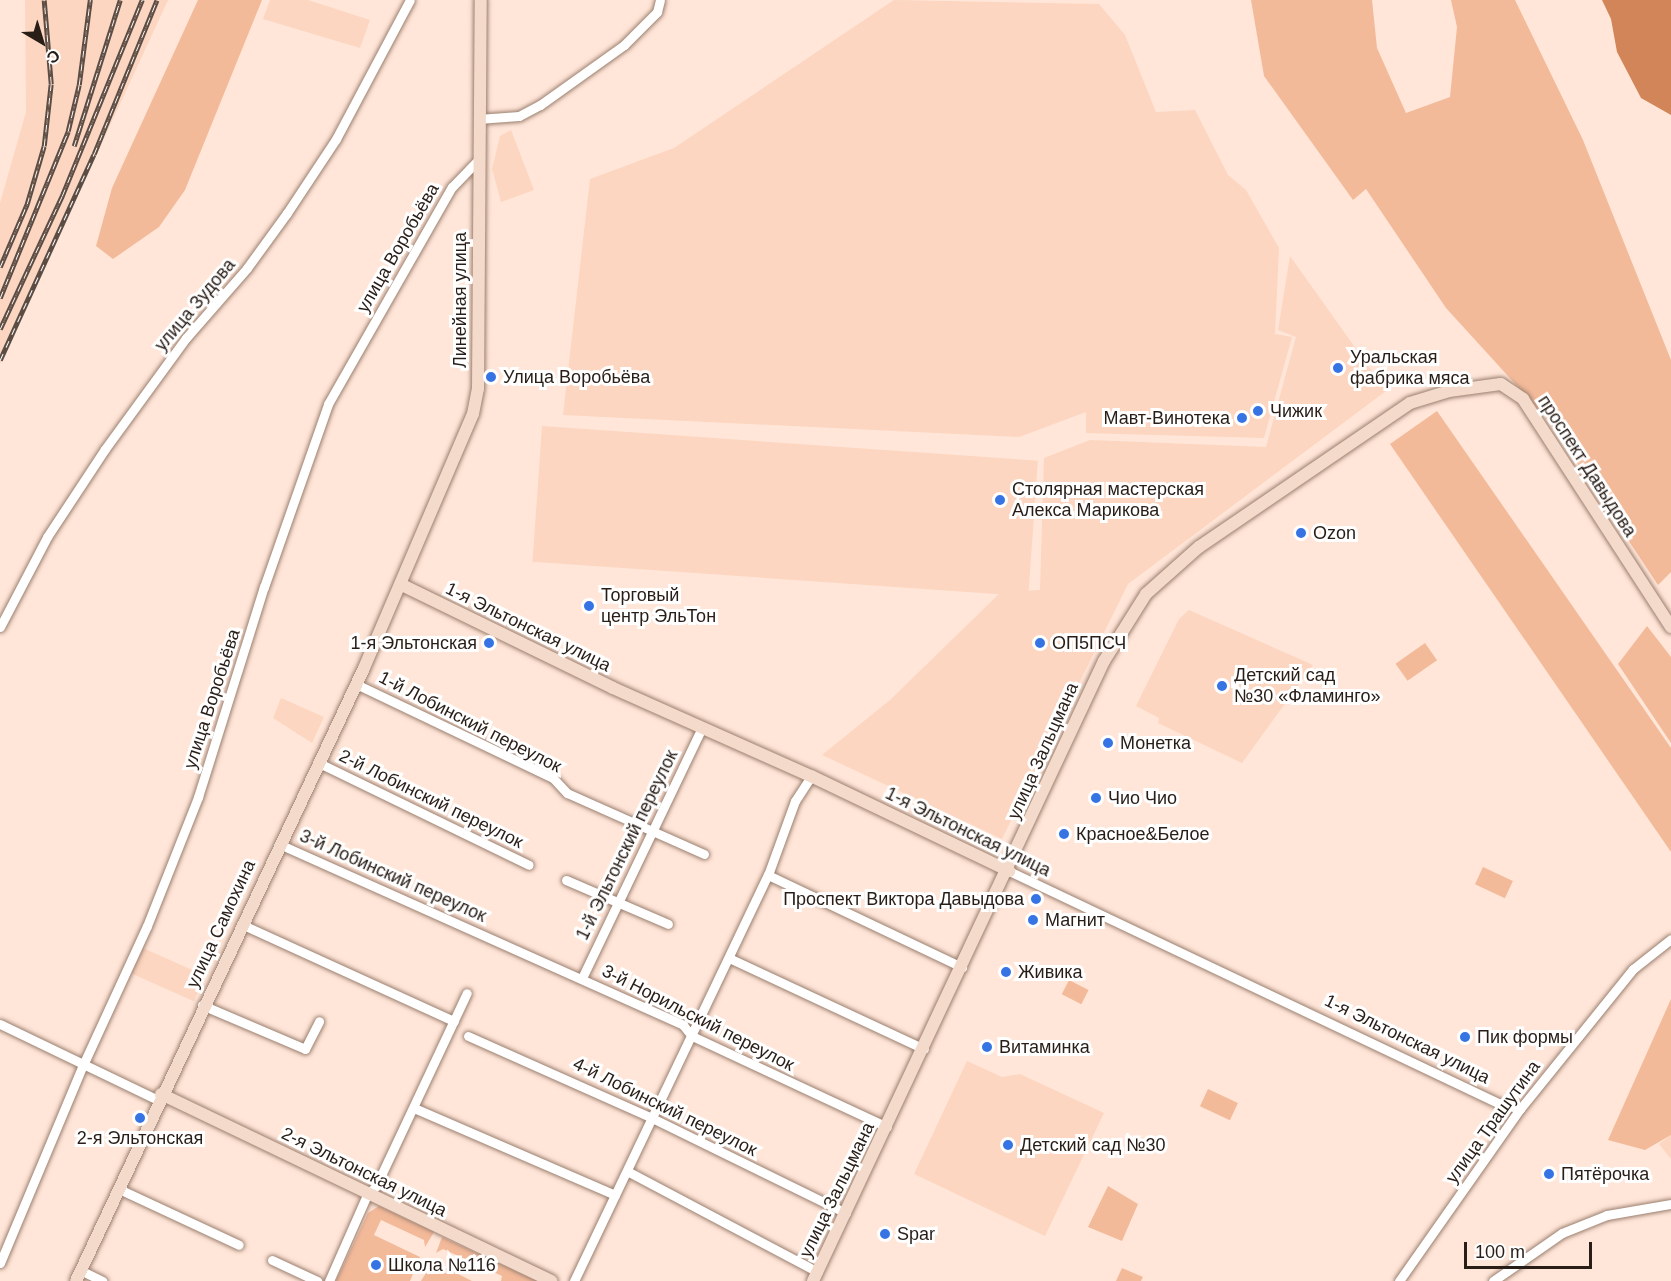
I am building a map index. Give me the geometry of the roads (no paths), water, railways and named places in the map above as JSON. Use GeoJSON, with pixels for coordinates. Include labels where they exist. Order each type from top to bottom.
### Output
{"type":"FeatureCollection","features":[{"type":"Feature","properties":{"kind":"street","name":"улица Зудова"},"geometry":{"type":"LineString","coordinates":[[0,627],[47,537],[105,449],[186,338],[247,268],[324,157],[410,0]]}},
{"type":"Feature","properties":{"kind":"street","name":"Линейная улица"},"geometry":{"type":"LineString","coordinates":[[402,585],[464,441],[477,389],[481,0]]}},
{"type":"Feature","properties":{"kind":"street"},"geometry":{"type":"LineString","coordinates":[[478,119],[519,116],[540,105],[624,45],[657,12],[660,0]]}},
{"type":"Feature","properties":{"kind":"street","name":"улица Воробьёва"},"geometry":{"type":"LineString","coordinates":[[0,1263],[83,1065],[147,926],[198,797],[264,587],[328,404],[452,187],[478,160]]}},
{"type":"Feature","properties":{"kind":"street","name":"проспект Давыдова"},"geometry":{"type":"LineString","coordinates":[[1346,447],[1410,403],[1449,391],[1502,384],[1523,399],[1671,627]]}},
{"type":"Feature","properties":{"kind":"street","name":"улица Зальцмана"},"geometry":{"type":"LineString","coordinates":[[815,1276],[1009,871],[1104,661],[1146,594],[1199,547],[1346,447]]}},
{"type":"Feature","properties":{"kind":"street","name":"улица Самохина"},"geometry":{"type":"LineString","coordinates":[[78,1276],[202,1005],[402,585]]}},
{"type":"Feature","properties":{"kind":"street","name":"1-я Эльтонская улица"},"geometry":{"type":"LineString","coordinates":[[402,585],[811,776],[1495,1101],[1520,1108]]}},
{"type":"Feature","properties":{"kind":"street","name":"1-й Лобинский переулок"},"geometry":{"type":"LineString","coordinates":[[356,684],[553,778],[567,792],[704,854]]}},
{"type":"Feature","properties":{"kind":"street","name":"1-й Эльтонский переулок"},"geometry":{"type":"LineString","coordinates":[[582,978],[616,902],[702,727]]}},
{"type":"Feature","properties":{"kind":"street","name":"2-й Лобинский переулок"},"geometry":{"type":"LineString","coordinates":[[319,763],[529,865]]}},
{"type":"Feature","properties":{"kind":"street"},"geometry":{"type":"LineString","coordinates":[[574,1281],[768,875],[795,801],[811,776]]}},
{"type":"Feature","properties":{"kind":"street","name":"3-й Лобинский переулок"},"geometry":{"type":"LineString","coordinates":[[279,844],[494,939]]}},
{"type":"Feature","properties":{"kind":"street"},"geometry":{"type":"LineString","coordinates":[[768,875],[962,968]]}},
{"type":"Feature","properties":{"kind":"street"},"geometry":{"type":"LineString","coordinates":[[566,880],[668,924]]}},
{"type":"Feature","properties":{"kind":"street"},"geometry":{"type":"LineString","coordinates":[[241,924],[454,1021]]}},
{"type":"Feature","properties":{"kind":"street","name":"3-й Норильский переулок"},"geometry":{"type":"LineString","coordinates":[[494,939],[684,1025],[692,1036],[887,1127]]}},
{"type":"Feature","properties":{"kind":"street","name":"улица Трашутина"},"geometry":{"type":"LineString","coordinates":[[1399,1281],[1520,1108],[1633,969],[1671,939]]}},
{"type":"Feature","properties":{"kind":"street"},"geometry":{"type":"LineString","coordinates":[[729,958],[924,1049]]}},
{"type":"Feature","properties":{"kind":"street"},"geometry":{"type":"LineString","coordinates":[[329,1281],[367,1195],[376,1186],[468,993]]}},
{"type":"Feature","properties":{"kind":"street"},"geometry":{"type":"LineString","coordinates":[[202,1005],[305,1049],[319,1021]]}},
{"type":"Feature","properties":{"kind":"street"},"geometry":{"type":"LineString","coordinates":[[0,1024],[83,1065],[159,1097]]}},
{"type":"Feature","properties":{"kind":"street","name":"4-й Лобинский переулок"},"geometry":{"type":"LineString","coordinates":[[468,1036],[652,1118],[846,1213]]}},
{"type":"Feature","properties":{"kind":"street","name":"2-я Эльтонская улица"},"geometry":{"type":"LineString","coordinates":[[159,1097],[552,1281]]}},
{"type":"Feature","properties":{"kind":"street"},"geometry":{"type":"LineString","coordinates":[[414,1108],[615,1196]]}},
{"type":"Feature","properties":{"kind":"street"},"geometry":{"type":"LineString","coordinates":[[627,1171],[815,1276]]}},
{"type":"Feature","properties":{"kind":"street"},"geometry":{"type":"LineString","coordinates":[[119,1189],[240,1245]]}},
{"type":"Feature","properties":{"kind":"street"},"geometry":{"type":"LineString","coordinates":[[1493,1281],[1562,1233],[1607,1215],[1671,1204]]}},
{"type":"Feature","properties":{"kind":"street"},"geometry":{"type":"LineString","coordinates":[[272,1260],[317,1281]]}},
{"type":"Feature","properties":{"kind":"street"},"geometry":{"type":"LineString","coordinates":[[78,1276],[103,1281]]}},
{"type":"Feature","properties":{"kind":"railway"},"geometry":{"type":"LineString","coordinates":[[0,267],[27,204],[44,146],[51,84],[44,0]]}},
{"type":"Feature","properties":{"kind":"railway"},"geometry":{"type":"LineString","coordinates":[[0,298],[68,131],[79,85],[90,0]]}},
{"type":"Feature","properties":{"kind":"railway"},"geometry":{"type":"LineString","coordinates":[[74,146],[120,0]]}},
{"type":"Feature","properties":{"kind":"railway"},"geometry":{"type":"LineString","coordinates":[[0,329],[62,196],[142,0]]}},
{"type":"Feature","properties":{"kind":"railway"},"geometry":{"type":"LineString","coordinates":[[0,360],[94,154],[157,0]]}},
{"type":"Feature","properties":{"kind":"place","name":"Уральская фабрика мяса"},"geometry":{"type":"Point","coordinates":[1338,368]}},
{"type":"Feature","properties":{"kind":"place","name":"Улица Воробьёва"},"geometry":{"type":"Point","coordinates":[491,377]}},
{"type":"Feature","properties":{"kind":"place","name":"Чижик"},"geometry":{"type":"Point","coordinates":[1258,411]}},
{"type":"Feature","properties":{"kind":"place","name":"Мавт-Винотека"},"geometry":{"type":"Point","coordinates":[1242,418]}},
{"type":"Feature","properties":{"kind":"place","name":"Столярная мастерская Алекса Марикова"},"geometry":{"type":"Point","coordinates":[1000,500]}},
{"type":"Feature","properties":{"kind":"place","name":"Ozon"},"geometry":{"type":"Point","coordinates":[1301,533]}},
{"type":"Feature","properties":{"kind":"place","name":"Торговый центр ЭльТон"},"geometry":{"type":"Point","coordinates":[589,606]}},
{"type":"Feature","properties":{"kind":"place","name":"1-я Эльтонская"},"geometry":{"type":"Point","coordinates":[489,643]}},
{"type":"Feature","properties":{"kind":"place","name":"ОП5ПСЧ"},"geometry":{"type":"Point","coordinates":[1040,643]}},
{"type":"Feature","properties":{"kind":"place","name":"Детский сад №30 «Фламинго»"},"geometry":{"type":"Point","coordinates":[1222,686]}},
{"type":"Feature","properties":{"kind":"place","name":"Монетка"},"geometry":{"type":"Point","coordinates":[1108,743]}},
{"type":"Feature","properties":{"kind":"place","name":"Чио Чио"},"geometry":{"type":"Point","coordinates":[1096,798]}},
{"type":"Feature","properties":{"kind":"place","name":"Красное&Белое"},"geometry":{"type":"Point","coordinates":[1064,834]}},
{"type":"Feature","properties":{"kind":"place","name":"Проспект Виктора Давыдова"},"geometry":{"type":"Point","coordinates":[1036,899]}},
{"type":"Feature","properties":{"kind":"place","name":"Магнит"},"geometry":{"type":"Point","coordinates":[1033,920]}},
{"type":"Feature","properties":{"kind":"place","name":"Живика"},"geometry":{"type":"Point","coordinates":[1006,972]}},
{"type":"Feature","properties":{"kind":"place","name":"Пик формы"},"geometry":{"type":"Point","coordinates":[1465,1037]}},
{"type":"Feature","properties":{"kind":"place","name":"Витаминка"},"geometry":{"type":"Point","coordinates":[987,1047]}},
{"type":"Feature","properties":{"kind":"place","name":"2-я Эльтонская"},"geometry":{"type":"Point","coordinates":[140,1118]}},
{"type":"Feature","properties":{"kind":"place","name":"Детский сад №30"},"geometry":{"type":"Point","coordinates":[1008,1145]}},
{"type":"Feature","properties":{"kind":"place","name":"Пятёрочка"},"geometry":{"type":"Point","coordinates":[1549,1174]}},
{"type":"Feature","properties":{"kind":"place","name":"Spar"},"geometry":{"type":"Point","coordinates":[885,1234]}},
{"type":"Feature","properties":{"kind":"place","name":"Школа №116"},"geometry":{"type":"Point","coordinates":[376,1265]}}]}
